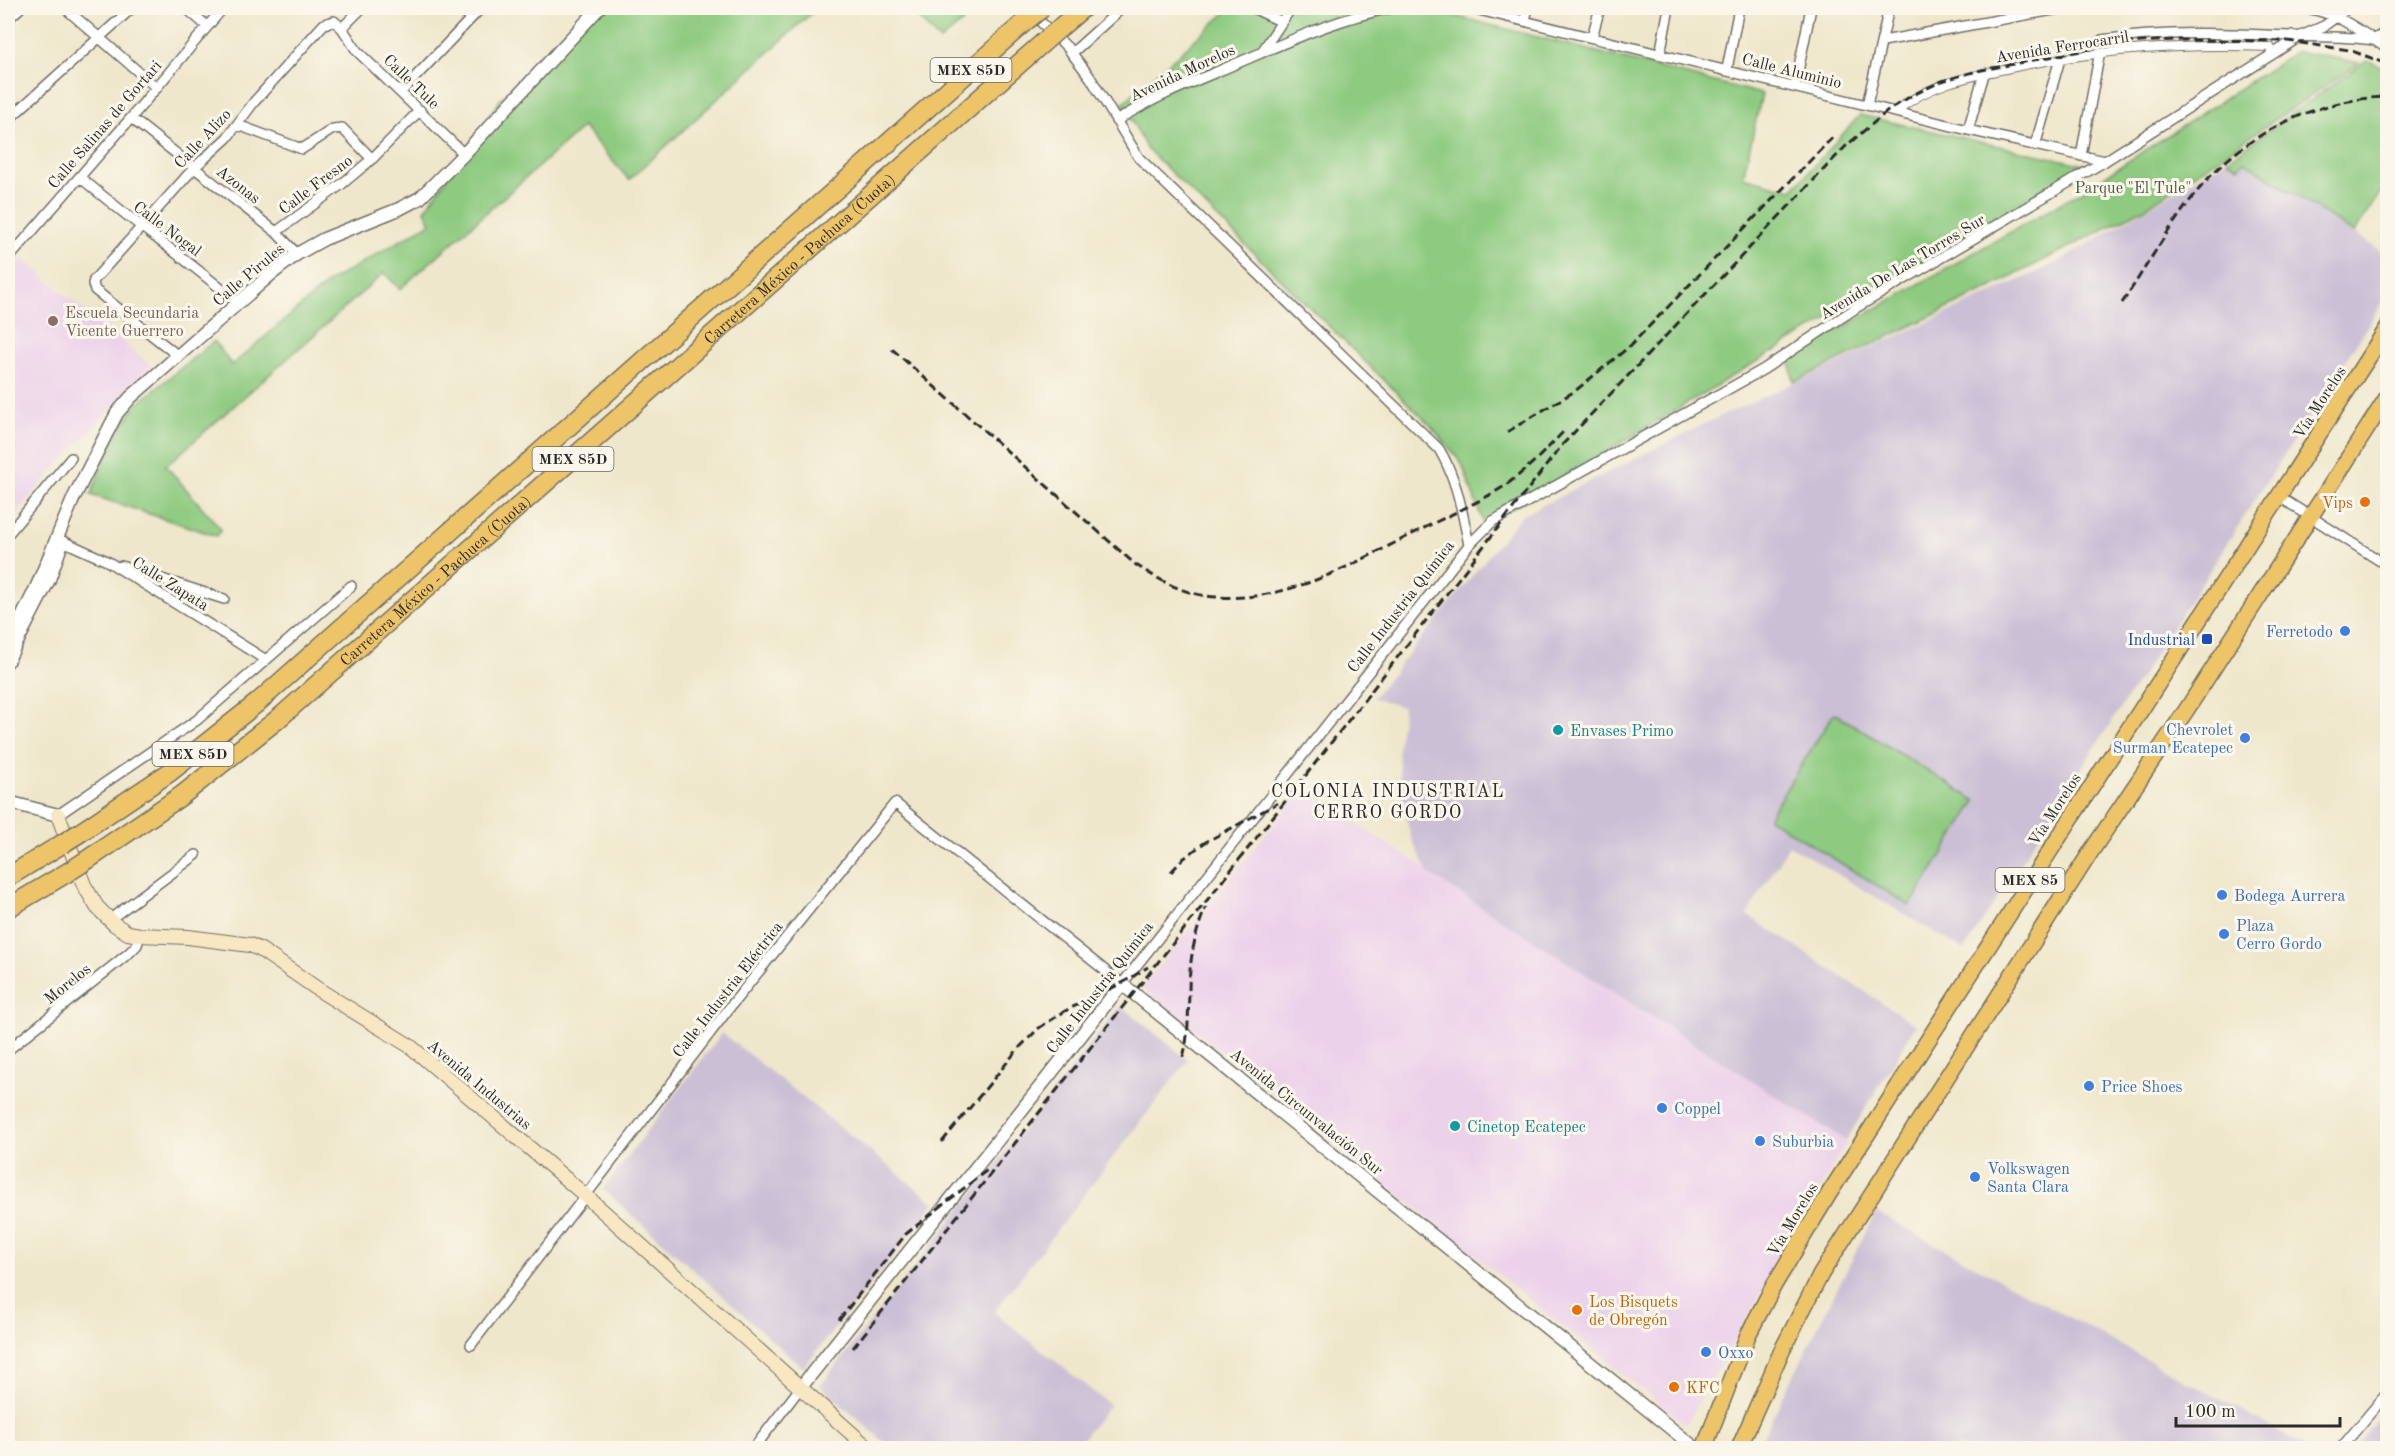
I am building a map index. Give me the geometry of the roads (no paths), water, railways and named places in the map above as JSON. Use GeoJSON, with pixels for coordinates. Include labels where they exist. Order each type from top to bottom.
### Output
{"type":"FeatureCollection","features":[{"type":"Feature","properties":{"kind":"highway","name":"Carretera México - Pachuca (Cuota)"},"geometry":{"type":"LineString","coordinates":[[8,877],[81,832],[170,772],[265,696],[1027,14],[1042,8]]}},
{"type":"Feature","properties":{"kind":"highway","name":"Carretera México - Pachuca (Cuota)"},"geometry":{"type":"LineString","coordinates":[[8,908],[70,872],[182,796],[278,719],[1083,8]]}},
{"type":"Feature","properties":{"kind":"main road","name":"Vía Morelos"},"geometry":{"type":"LineString","coordinates":[[1704,1449],[1748,1335],[1774,1285],[1824,1202],[2388,327]]}},
{"type":"Feature","properties":{"kind":"main road","name":"MEX 85"},"geometry":{"type":"LineString","coordinates":[[1740,1449],[1782,1350],[1821,1274],[2092,850],[2187,709],[2388,396]]}},
{"type":"Feature","properties":{"kind":"main road","name":"Avenida Industrias"},"geometry":{"type":"LineString","coordinates":[[58,815],[84,885],[97,907],[110,920],[128,933],[236,941],[261,950],[319,990],[410,1046],[587,1197],[868,1449]]}},
{"type":"Feature","properties":{"kind":"street"},"geometry":{"type":"LineString","coordinates":[[8,19],[20,8]]}},
{"type":"Feature","properties":{"kind":"street"},"geometry":{"type":"LineString","coordinates":[[65,8],[157,88]]}},
{"type":"Feature","properties":{"kind":"street"},"geometry":{"type":"LineString","coordinates":[[8,120],[132,8]]}},
{"type":"Feature","properties":{"kind":"street"},"geometry":{"type":"LineString","coordinates":[[186,8],[207,26]]}},
{"type":"Feature","properties":{"kind":"street","name":"Calle Salinas de Gortari"},"geometry":{"type":"LineString","coordinates":[[8,259],[157,88],[223,8]]}},
{"type":"Feature","properties":{"kind":"street"},"geometry":{"type":"LineString","coordinates":[[342,28],[362,8]]}},
{"type":"Feature","properties":{"kind":"street"},"geometry":{"type":"LineString","coordinates":[[401,92],[481,8]]}},
{"type":"Feature","properties":{"kind":"street","name":"Calle Pirules"},"geometry":{"type":"LineString","coordinates":[[8,646],[60,540],[74,497],[117,413],[131,397],[297,254],[324,239],[413,203],[464,154],[600,8]]}},
{"type":"Feature","properties":{"kind":"street"},"geometry":{"type":"LineString","coordinates":[[1072,53],[1122,8]]}},
{"type":"Feature","properties":{"kind":"street"},"geometry":{"type":"LineString","coordinates":[[1253,8],[1280,21]]}},
{"type":"Feature","properties":{"kind":"street","name":"Avenida Morelos"},"geometry":{"type":"LineString","coordinates":[[1261,53],[1280,21],[1291,8]]}},
{"type":"Feature","properties":{"kind":"street","name":"Avenida Morelos"},"geometry":{"type":"LineString","coordinates":[[1116,121],[1152,100],[1261,53],[1354,17],[1392,8]]}},
{"type":"Feature","properties":{"kind":"street","name":"Calle Aluminio"},"geometry":{"type":"LineString","coordinates":[[1471,8],[1968,130],[2105,161]]}},
{"type":"Feature","properties":{"kind":"street"},"geometry":{"type":"LineString","coordinates":[[1525,20],[1528,8]]}},
{"type":"Feature","properties":{"kind":"street"},"geometry":{"type":"LineString","coordinates":[[1592,37],[1600,8]]}},
{"type":"Feature","properties":{"kind":"street"},"geometry":{"type":"LineString","coordinates":[[1660,54],[1670,8]]}},
{"type":"Feature","properties":{"kind":"street"},"geometry":{"type":"LineString","coordinates":[[1726,69],[1739,8]]}},
{"type":"Feature","properties":{"kind":"street"},"geometry":{"type":"LineString","coordinates":[[1795,86],[1811,8]]}},
{"type":"Feature","properties":{"kind":"street"},"geometry":{"type":"LineString","coordinates":[[1867,105],[1889,8]]}},
{"type":"Feature","properties":{"kind":"street"},"geometry":{"type":"LineString","coordinates":[[1882,41],[2064,8]]}},
{"type":"Feature","properties":{"kind":"street"},"geometry":{"type":"LineString","coordinates":[[2306,8],[2337,17],[2388,49]]}},
{"type":"Feature","properties":{"kind":"street","name":"Avenida De Las Torres Sur"},"geometry":{"type":"LineString","coordinates":[[1469,545],[1493,521],[1513,508],[1764,369],[1860,306],[2105,161],[2348,8]]}},
{"type":"Feature","properties":{"kind":"street"},"geometry":{"type":"LineString","coordinates":[[1027,14],[1072,53],[1101,93],[1139,158],[1438,449],[1446,461],[1458,490],[1469,545]]}},
{"type":"Feature","properties":{"kind":"street","name":"Calle Alizo"},"geometry":{"type":"LineString","coordinates":[[177,355],[95,290],[93,284],[96,277],[194,168],[238,125],[254,102],[324,24],[334,21],[342,28]]}},
{"type":"Feature","properties":{"kind":"street","name":"Calle Tule"},"geometry":{"type":"LineString","coordinates":[[342,28],[357,51],[464,154]]}},
{"type":"Feature","properties":{"kind":"street"},"geometry":{"type":"LineString","coordinates":[[2373,40],[2388,31]]}},
{"type":"Feature","properties":{"kind":"street","name":"Avenida Ferrocarril"},"geometry":{"type":"LineString","coordinates":[[2100,52],[2102,40],[2194,33],[2373,40]]}},
{"type":"Feature","properties":{"kind":"street","name":"Avenida Ferrocarril"},"geometry":{"type":"LineString","coordinates":[[1896,112],[1926,92],[1956,81],[2100,52],[2214,46],[2270,47],[2274,53]]}},
{"type":"Feature","properties":{"kind":"street"},"geometry":{"type":"LineString","coordinates":[[2081,156],[2100,52]]}},
{"type":"Feature","properties":{"kind":"street"},"geometry":{"type":"LineString","coordinates":[[2035,146],[2060,59]]}},
{"type":"Feature","properties":{"kind":"street"},"geometry":{"type":"LineString","coordinates":[[1968,130],[1984,74]]}},
{"type":"Feature","properties":{"kind":"street","name":"Calle Fresno"},"geometry":{"type":"LineString","coordinates":[[276,232],[372,159],[420,110]]}},
{"type":"Feature","properties":{"kind":"street","name":"Azonas"},"geometry":{"type":"LineString","coordinates":[[131,118],[276,232],[297,254]]}},
{"type":"Feature","properties":{"kind":"street","name":"Calle Fresno"},"geometry":{"type":"LineString","coordinates":[[238,125],[302,149],[333,129],[342,128],[372,159]]}},
{"type":"Feature","properties":{"kind":"street","name":"Calle Nogal"},"geometry":{"type":"LineString","coordinates":[[80,177],[197,268],[238,303]]}},
{"type":"Feature","properties":{"kind":"street"},"geometry":{"type":"LineString","coordinates":[[8,534],[71,458]]}},
{"type":"Feature","properties":{"kind":"street"},"geometry":{"type":"LineString","coordinates":[[2278,496],[2388,566]]}},
{"type":"Feature","properties":{"kind":"street"},"geometry":{"type":"LineString","coordinates":[[8,663],[50,581],[60,540]]}},
{"type":"Feature","properties":{"kind":"street","name":"Calle Zapata"},"geometry":{"type":"LineString","coordinates":[[60,540],[107,561],[266,660]]}},
{"type":"Feature","properties":{"kind":"street","name":"Calle Industria Química"},"geometry":{"type":"LineString","coordinates":[[754,1449],[1469,545]]}},
{"type":"Feature","properties":{"kind":"street"},"geometry":{"type":"LineString","coordinates":[[107,561],[225,599]]}},
{"type":"Feature","properties":{"kind":"street"},"geometry":{"type":"LineString","coordinates":[[8,802],[58,815],[197,720],[351,586]]}},
{"type":"Feature","properties":{"kind":"street","name":"Avenida Circunvalación Sur"},"geometry":{"type":"LineString","coordinates":[[895,804],[1122,984],[1695,1449]]}},
{"type":"Feature","properties":{"kind":"street","name":"Calle Industria Eléctrica"},"geometry":{"type":"LineString","coordinates":[[471,1345],[587,1197],[730,1007],[895,804]]}},
{"type":"Feature","properties":{"kind":"street"},"geometry":{"type":"LineString","coordinates":[[110,920],[196,855]]}},
{"type":"Feature","properties":{"kind":"street","name":"Morelos"},"geometry":{"type":"LineString","coordinates":[[8,1050],[129,953],[137,945],[140,935]]}},
{"type":"Feature","properties":{"kind":"street"},"geometry":{"type":"LineString","coordinates":[[2341,1449],[2388,1392]]}},
{"type":"Feature","properties":{"kind":"railway"},"geometry":{"type":"LineString","coordinates":[[853,1348],[1306,775],[1563,444],[1847,145],[1889,110],[1942,81],[1977,71],[2122,43],[2175,40],[2288,41],[2349,50],[2388,64]]}},
{"type":"Feature","properties":{"kind":"railway"},"geometry":{"type":"LineString","coordinates":[[2122,303],[2193,196],[2223,164],[2243,147],[2265,133],[2312,111],[2362,99],[2388,97]]}},
{"type":"Feature","properties":{"kind":"railway"},"geometry":{"type":"LineString","coordinates":[[1507,432],[1575,391],[1630,346],[1834,136]]}},
{"type":"Feature","properties":{"kind":"railway"},"geometry":{"type":"LineString","coordinates":[[892,349],[1136,565],[1174,586],[1205,596],[1243,597],[1270,593],[1297,587],[1348,566],[1474,504],[1503,487],[1527,468],[1564,431]]}},
{"type":"Feature","properties":{"kind":"railway"},"geometry":{"type":"LineString","coordinates":[[1171,872],[1183,859],[1204,843],[1278,803]]}},
{"type":"Feature","properties":{"kind":"railway"},"geometry":{"type":"LineString","coordinates":[[1183,1057],[1187,1033],[1191,960],[1195,938],[1206,907]]}},
{"type":"Feature","properties":{"kind":"railway"},"geometry":{"type":"LineString","coordinates":[[942,1142],[1018,1049],[1039,1028],[1065,1011],[1124,982],[1148,967]]}},
{"type":"Feature","properties":{"kind":"railway"},"geometry":{"type":"LineString","coordinates":[[839,1320],[906,1234],[987,1170]]}},
{"type":"Feature","properties":{"kind":"place","name":"Escuela Secundaria Vicente Guerrero"},"geometry":{"type":"Point","coordinates":[53,321]}},
{"type":"Feature","properties":{"kind":"place","name":"Vips"},"geometry":{"type":"Point","coordinates":[2365,502]}},
{"type":"Feature","properties":{"kind":"place","name":"Ferretodo"},"geometry":{"type":"Point","coordinates":[2345,631]}},
{"type":"Feature","properties":{"kind":"place","name":"Industrial"},"geometry":{"type":"Point","coordinates":[2207,639]}},
{"type":"Feature","properties":{"kind":"place","name":"Envases Primo"},"geometry":{"type":"Point","coordinates":[1558,730]}},
{"type":"Feature","properties":{"kind":"place","name":"Chevrolet Surman Ecatepec"},"geometry":{"type":"Point","coordinates":[2245,738]}},
{"type":"Feature","properties":{"kind":"place","name":"Bodega Aurrera"},"geometry":{"type":"Point","coordinates":[2222,895]}},
{"type":"Feature","properties":{"kind":"place","name":"Plaza Cerro Gordo"},"geometry":{"type":"Point","coordinates":[2224,934]}},
{"type":"Feature","properties":{"kind":"place","name":"Price Shoes"},"geometry":{"type":"Point","coordinates":[2089,1086]}},
{"type":"Feature","properties":{"kind":"place","name":"Coppel"},"geometry":{"type":"Point","coordinates":[1662,1108]}},
{"type":"Feature","properties":{"kind":"place","name":"Cinetop Ecatepec"},"geometry":{"type":"Point","coordinates":[1455,1126]}},
{"type":"Feature","properties":{"kind":"place","name":"Suburbia"},"geometry":{"type":"Point","coordinates":[1760,1141]}},
{"type":"Feature","properties":{"kind":"place","name":"Volkswagen Santa Clara"},"geometry":{"type":"Point","coordinates":[1975,1177]}},
{"type":"Feature","properties":{"kind":"place","name":"Los Bisquets de Obregón"},"geometry":{"type":"Point","coordinates":[1577,1310]}},
{"type":"Feature","properties":{"kind":"place","name":"Oxxo"},"geometry":{"type":"Point","coordinates":[1706,1352]}},
{"type":"Feature","properties":{"kind":"place","name":"KFC"},"geometry":{"type":"Point","coordinates":[1674,1387]}},
{"type":"Feature","properties":{"kind":"district","name":"COLONIA INDUSTRIAL CERRO GORDO"},"geometry":{"type":"Point","coordinates":[1388,801]}},
{"type":"Feature","properties":{"kind":"park label","name":"Parque \"El Tule\""},"geometry":{"type":"Point","coordinates":[2133,187]}}]}
